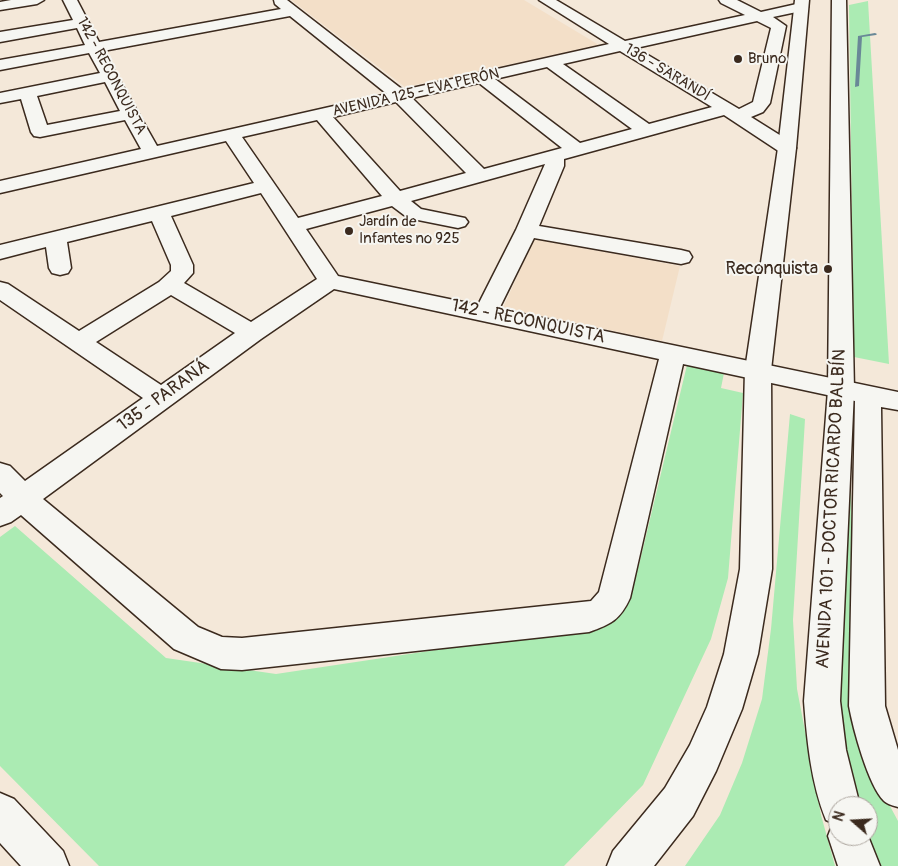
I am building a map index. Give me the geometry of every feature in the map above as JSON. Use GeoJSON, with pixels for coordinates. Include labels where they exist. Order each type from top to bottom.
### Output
{"type":"FeatureCollection","features":[{"type":"Feature","properties":{"kind":"street"},"geometry":{"type":"LineString","coordinates":[[0,6],[38,0]]}},
{"type":"Feature","properties":{"kind":"street","name":"142 - RECONQUISTA"},"geometry":{"type":"LineString","coordinates":[[70,0],[94,48],[152,152]]}},
{"type":"Feature","properties":{"kind":"street"},"geometry":{"type":"LineString","coordinates":[[279,0],[401,97],[480,176]]}},
{"type":"Feature","properties":{"kind":"street","name":"136 - SARANDÍ"},"geometry":{"type":"LineString","coordinates":[[546,0],[732,112],[787,148]]}},
{"type":"Feature","properties":{"kind":"street"},"geometry":{"type":"LineString","coordinates":[[294,226],[645,130],[757,108],[761,103],[779,26],[726,0]]}},
{"type":"Feature","properties":{"kind":"street"},"geometry":{"type":"LineString","coordinates":[[628,866],[679,802],[703,758],[724,709],[741,654],[756,569],[758,370],[787,148],[819,2]]}},
{"type":"Feature","properties":{"kind":"street","name":"AVENIDA 125 - EVA PERÓN"},"geometry":{"type":"LineString","coordinates":[[0,188],[819,2]]}},
{"type":"Feature","properties":{"kind":"street","name":"AVENIDA 101 - DOCTOR RICARDO BALBÍN"},"geometry":{"type":"LineString","coordinates":[[819,2],[869,396],[824,644],[822,701],[827,750],[838,796]]}},
{"type":"Feature","properties":{"kind":"street"},"geometry":{"type":"LineString","coordinates":[[0,64],[293,11]]}},
{"type":"Feature","properties":{"kind":"street"},"geometry":{"type":"LineString","coordinates":[[1,35],[83,23]]}},
{"type":"Feature","properties":{"kind":"street"},"geometry":{"type":"LineString","coordinates":[[550,62],[645,130]]}},
{"type":"Feature","properties":{"kind":"street"},"geometry":{"type":"LineString","coordinates":[[0,98],[110,76]]}},
{"type":"Feature","properties":{"kind":"street"},"geometry":{"type":"LineString","coordinates":[[483,78],[576,149]]}},
{"type":"Feature","properties":{"kind":"street"},"geometry":{"type":"LineString","coordinates":[[28,92],[40,132],[130,114]]}},
{"type":"Feature","properties":{"kind":"street"},"geometry":{"type":"LineString","coordinates":[[322,115],[396,199],[415,214],[458,222]]}},
{"type":"Feature","properties":{"kind":"street"},"geometry":{"type":"LineString","coordinates":[[231,135],[330,281]]}},
{"type":"Feature","properties":{"kind":"street"},"geometry":{"type":"LineString","coordinates":[[486,312],[527,230],[554,166],[555,160],[552,156]]}},
{"type":"Feature","properties":{"kind":"street"},"geometry":{"type":"LineString","coordinates":[[0,252],[267,186]]}},
{"type":"Feature","properties":{"kind":"street"},"geometry":{"type":"LineString","coordinates":[[78,342],[167,287],[182,273],[182,265],[160,212]]}},
{"type":"Feature","properties":{"kind":"street"},"geometry":{"type":"LineString","coordinates":[[527,230],[681,258]]}},
{"type":"Feature","properties":{"kind":"street"},"geometry":{"type":"LineString","coordinates":[[55,237],[60,268]]}},
{"type":"Feature","properties":{"kind":"street","name":"142 - RECONQUISTA"},"geometry":{"type":"LineString","coordinates":[[330,281],[758,370],[869,396]]}},
{"type":"Feature","properties":{"kind":"street","name":"135 - PARANÁ"},"geometry":{"type":"LineString","coordinates":[[11,506],[252,333],[330,281]]}},
{"type":"Feature","properties":{"kind":"street"},"geometry":{"type":"LineString","coordinates":[[167,287],[174,287],[252,333]]}},
{"type":"Feature","properties":{"kind":"street"},"geometry":{"type":"LineString","coordinates":[[0,289],[162,398]]}},
{"type":"Feature","properties":{"kind":"street"},"geometry":{"type":"LineString","coordinates":[[0,474],[11,506],[186,638],[221,653],[242,654],[589,617],[603,611],[614,598],[673,352]]}},
{"type":"Feature","properties":{"kind":"street"},"geometry":{"type":"LineString","coordinates":[[869,396],[867,706],[875,744],[891,778],[898,788]]}},
{"type":"Feature","properties":{"kind":"street"},"geometry":{"type":"LineString","coordinates":[[0,812],[48,866]]}},
{"type":"Feature","properties":{"kind":"street"},"geometry":{"type":"LineString","coordinates":[[852,846],[859,866]]}},
{"type":"Feature","properties":{"kind":"shaded area"},"geometry":{"type":"Polygon","coordinates":[[[291,0],[524,0],[599,45],[405,87],[291,0]]]}},
{"type":"Feature","properties":{"kind":"shaded area"},"geometry":{"type":"Polygon","coordinates":[[[534,239],[680,266],[662,341],[503,308],[534,239]]]}},
{"type":"Feature","properties":{"kind":"green space"},"geometry":{"type":"Polygon","coordinates":[[[868,1],[889,364],[854,357],[849,5],[868,1]]]}},
{"type":"Feature","properties":{"kind":"green space"},"geometry":{"type":"Polygon","coordinates":[[[687,365],[724,373],[721,388],[743,393],[728,578],[711,639],[643,785],[564,866],[99,866],[0,766],[0,537],[15,526],[166,658],[276,674],[602,625],[628,592],[639,565],[687,365]]]}},
{"type":"Feature","properties":{"kind":"green space"},"geometry":{"type":"Polygon","coordinates":[[[790,414],[805,419],[793,620],[797,689],[821,815],[835,866],[685,866],[720,815],[742,763],[762,699],[771,629],[790,414]]]}},
{"type":"Feature","properties":{"kind":"green space"},"geometry":{"type":"Polygon","coordinates":[[[850,422],[854,706],[863,756],[898,821],[898,866],[877,866],[871,846],[878,846],[878,796],[854,796],[837,703],[850,422]]]}},
{"type":"Feature","properties":{"kind":"waterway"},"geometry":{"type":"LineString","coordinates":[[857,86],[860,36],[875,34]]}},
{"type":"Feature","properties":{"kind":"place","name":"Bruno"},"geometry":{"type":"Point","coordinates":[738,59]}},
{"type":"Feature","properties":{"kind":"place","name":"Jardín de Infantes nº 925"},"geometry":{"type":"Point","coordinates":[349,231]}},
{"type":"Feature","properties":{"kind":"place","name":"Reconquista"},"geometry":{"type":"Point","coordinates":[828,269]}}]}
